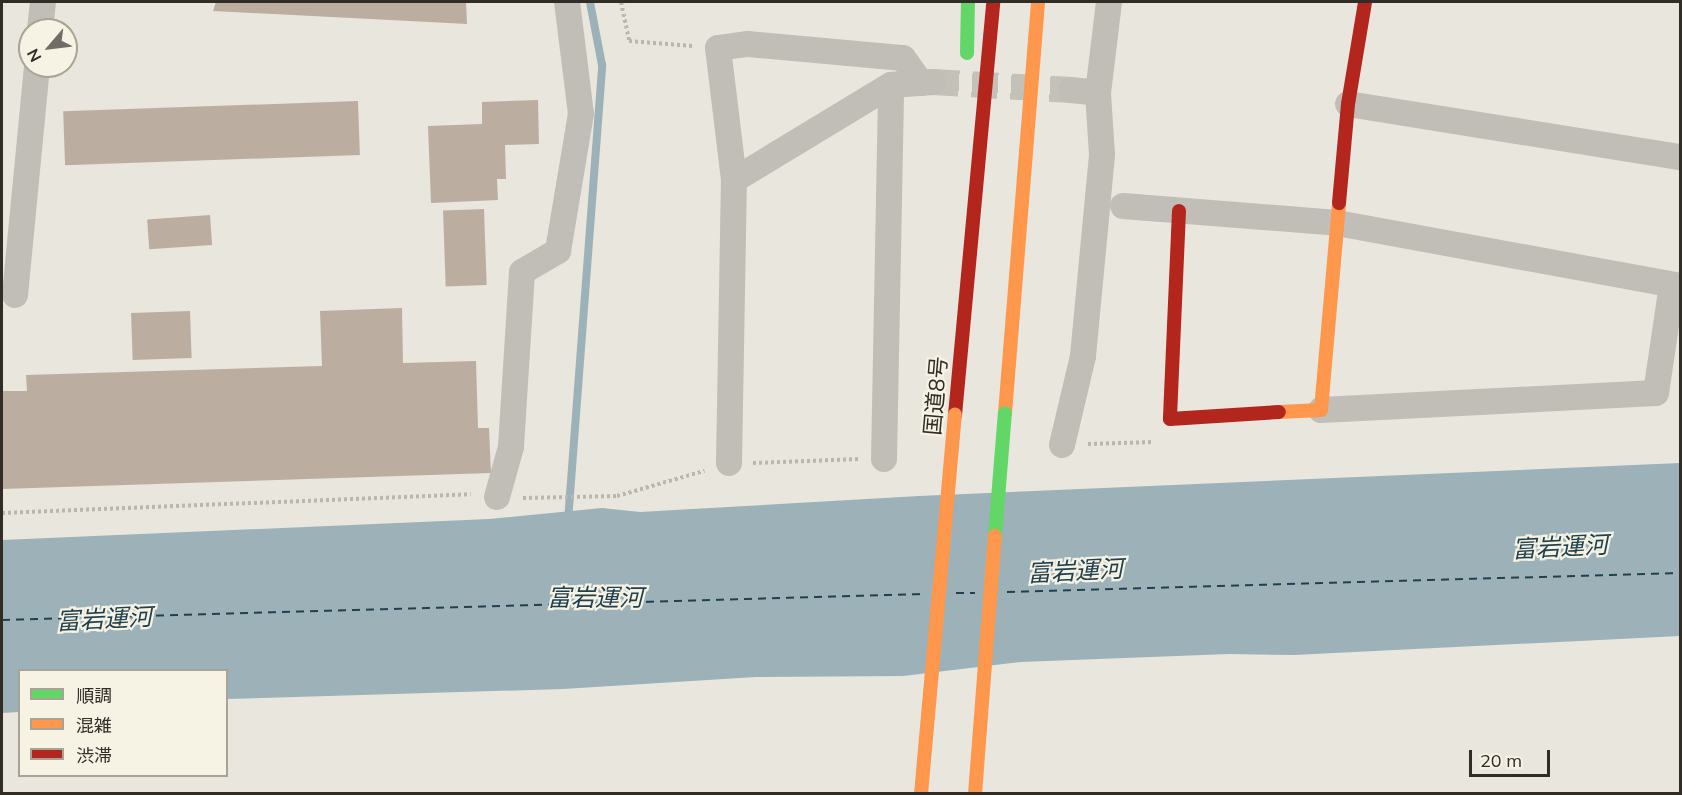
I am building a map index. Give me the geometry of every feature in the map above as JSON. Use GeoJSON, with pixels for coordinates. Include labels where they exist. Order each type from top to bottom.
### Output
{"type":"FeatureCollection","features":[{"type":"Feature","properties":{"kind":"main road"},"geometry":{"type":"LineString","coordinates":[[967,64],[968,2]]}},
{"type":"Feature","properties":{"kind":"main road","name":"国道8号"},"geometry":{"type":"LineString","coordinates":[[921,794],[993,2]]}},
{"type":"Feature","properties":{"kind":"main road"},"geometry":{"type":"LineString","coordinates":[[975,794],[1036,27],[1040,2]]}},
{"type":"Feature","properties":{"kind":"main road"},"geometry":{"type":"LineString","coordinates":[[1179,211],[1170,419],[1321,410],[1348,104],[1365,2]]}},
{"type":"Feature","properties":{"kind":"main road"},"geometry":{"type":"LineString","coordinates":[[958,214],[959,373]]}},
{"type":"Feature","properties":{"kind":"street"},"geometry":{"type":"LineString","coordinates":[[41,18],[43,2]]}},
{"type":"Feature","properties":{"kind":"street"},"geometry":{"type":"LineString","coordinates":[[502,497],[511,447],[522,272],[558,251],[582,114],[567,2]]}},
{"type":"Feature","properties":{"kind":"street"},"geometry":{"type":"LineString","coordinates":[[1062,445],[1083,356],[1102,154],[1098,93],[1109,2]]}},
{"type":"Feature","properties":{"kind":"street"},"geometry":{"type":"LineString","coordinates":[[729,464],[734,180],[718,48],[748,44],[903,58],[927,83],[891,85],[734,180]]}},
{"type":"Feature","properties":{"kind":"street"},"geometry":{"type":"LineString","coordinates":[[15,295],[36,78]]}},
{"type":"Feature","properties":{"kind":"street"},"geometry":{"type":"LineString","coordinates":[[884,459],[891,85]]}},
{"type":"Feature","properties":{"kind":"street"},"geometry":{"type":"LineString","coordinates":[[1071,90],[1098,93]]}},
{"type":"Feature","properties":{"kind":"street"},"geometry":{"type":"LineString","coordinates":[[1348,104],[1680,157]]}},
{"type":"Feature","properties":{"kind":"street"},"geometry":{"type":"LineString","coordinates":[[1123,206],[1337,223],[1676,285],[1656,393],[1321,410]]}},
{"type":"Feature","properties":{"kind":"path"},"geometry":{"type":"LineString","coordinates":[[621,2],[629,41],[718,48]]}},
{"type":"Feature","properties":{"kind":"path"},"geometry":{"type":"LineString","coordinates":[[1062,445],[1158,442]]}},
{"type":"Feature","properties":{"kind":"path"},"geometry":{"type":"LineString","coordinates":[[2,513],[453,493],[502,497],[617,496],[729,464],[884,459]]}},
{"type":"Feature","properties":{"kind":"water","name":"富岩運河"},"geometry":{"type":"Polygon","coordinates":[[[1680,463],[1680,636],[1294,655],[1229,654],[1021,662],[903,676],[756,677],[563,689],[228,699],[228,669],[18,669],[18,712],[2,713],[2,540],[489,519],[602,508],[640,512],[919,496],[1680,463]]]}},
{"type":"Feature","properties":{"kind":"building"},"geometry":{"type":"Polygon","coordinates":[[[216,2],[466,2],[467,24],[213,11],[216,2]]]}},
{"type":"Feature","properties":{"kind":"building"},"geometry":{"type":"Polygon","coordinates":[[[538,100],[539,144],[505,145],[506,179],[497,179],[498,200],[431,203],[428,126],[482,124],[482,102],[538,100]]]}},
{"type":"Feature","properties":{"kind":"building"},"geometry":{"type":"Polygon","coordinates":[[[358,101],[360,155],[65,165],[63,111],[358,101]]]}},
{"type":"Feature","properties":{"kind":"building"},"geometry":{"type":"Polygon","coordinates":[[[484,209],[487,285],[446,286],[443,210],[484,209]]]}},
{"type":"Feature","properties":{"kind":"building"},"geometry":{"type":"Polygon","coordinates":[[[210,215],[212,245],[149,249],[147,219],[210,215]]]}},
{"type":"Feature","properties":{"kind":"building"},"geometry":{"type":"Polygon","coordinates":[[[402,308],[403,363],[476,361],[478,428],[489,428],[491,473],[2,489],[2,391],[27,391],[26,375],[322,366],[320,311],[402,308]]]}},
{"type":"Feature","properties":{"kind":"building"},"geometry":{"type":"Polygon","coordinates":[[[190,311],[192,358],[133,360],[131,313],[190,311]]]}},
{"type":"Feature","properties":{"kind":"waterway"},"geometry":{"type":"LineString","coordinates":[[568,521],[602,65],[590,2]]}},
{"type":"Feature","properties":{"kind":"ferry route"},"geometry":{"type":"LineString","coordinates":[[1007,592],[1680,573]]}},
{"type":"Feature","properties":{"kind":"ferry route"},"geometry":{"type":"LineString","coordinates":[[956,593],[975,593]]}},
{"type":"Feature","properties":{"kind":"ferry route"},"geometry":{"type":"LineString","coordinates":[[2,620],[924,594]]}},
{"type":"Feature","properties":{"kind":"tunnel"},"geometry":{"type":"LineString","coordinates":[[933,82],[1071,90]]}},
{"type":"Feature","properties":{"kind":"traffic: fast"},"geometry":{"type":"LineString","coordinates":[[967,53],[968,2]]}},
{"type":"Feature","properties":{"kind":"traffic: fast"},"geometry":{"type":"LineString","coordinates":[[995,536],[1005,413]]}},
{"type":"Feature","properties":{"kind":"traffic: slow"},"geometry":{"type":"LineString","coordinates":[[1005,413],[1038,2]]}},
{"type":"Feature","properties":{"kind":"traffic: slow"},"geometry":{"type":"LineString","coordinates":[[1279,412],[1321,410],[1339,203]]}},
{"type":"Feature","properties":{"kind":"traffic: slow"},"geometry":{"type":"LineString","coordinates":[[921,794],[955,415]]}},
{"type":"Feature","properties":{"kind":"traffic: slow"},"geometry":{"type":"LineString","coordinates":[[975,794],[995,536]]}},
{"type":"Feature","properties":{"kind":"traffic: jam"},"geometry":{"type":"LineString","coordinates":[[955,415],[993,2]]}},
{"type":"Feature","properties":{"kind":"traffic: jam"},"geometry":{"type":"LineString","coordinates":[[1339,203],[1348,104],[1365,2]]}},
{"type":"Feature","properties":{"kind":"traffic: jam"},"geometry":{"type":"LineString","coordinates":[[1179,211],[1170,419],[1279,412]]}}]}
